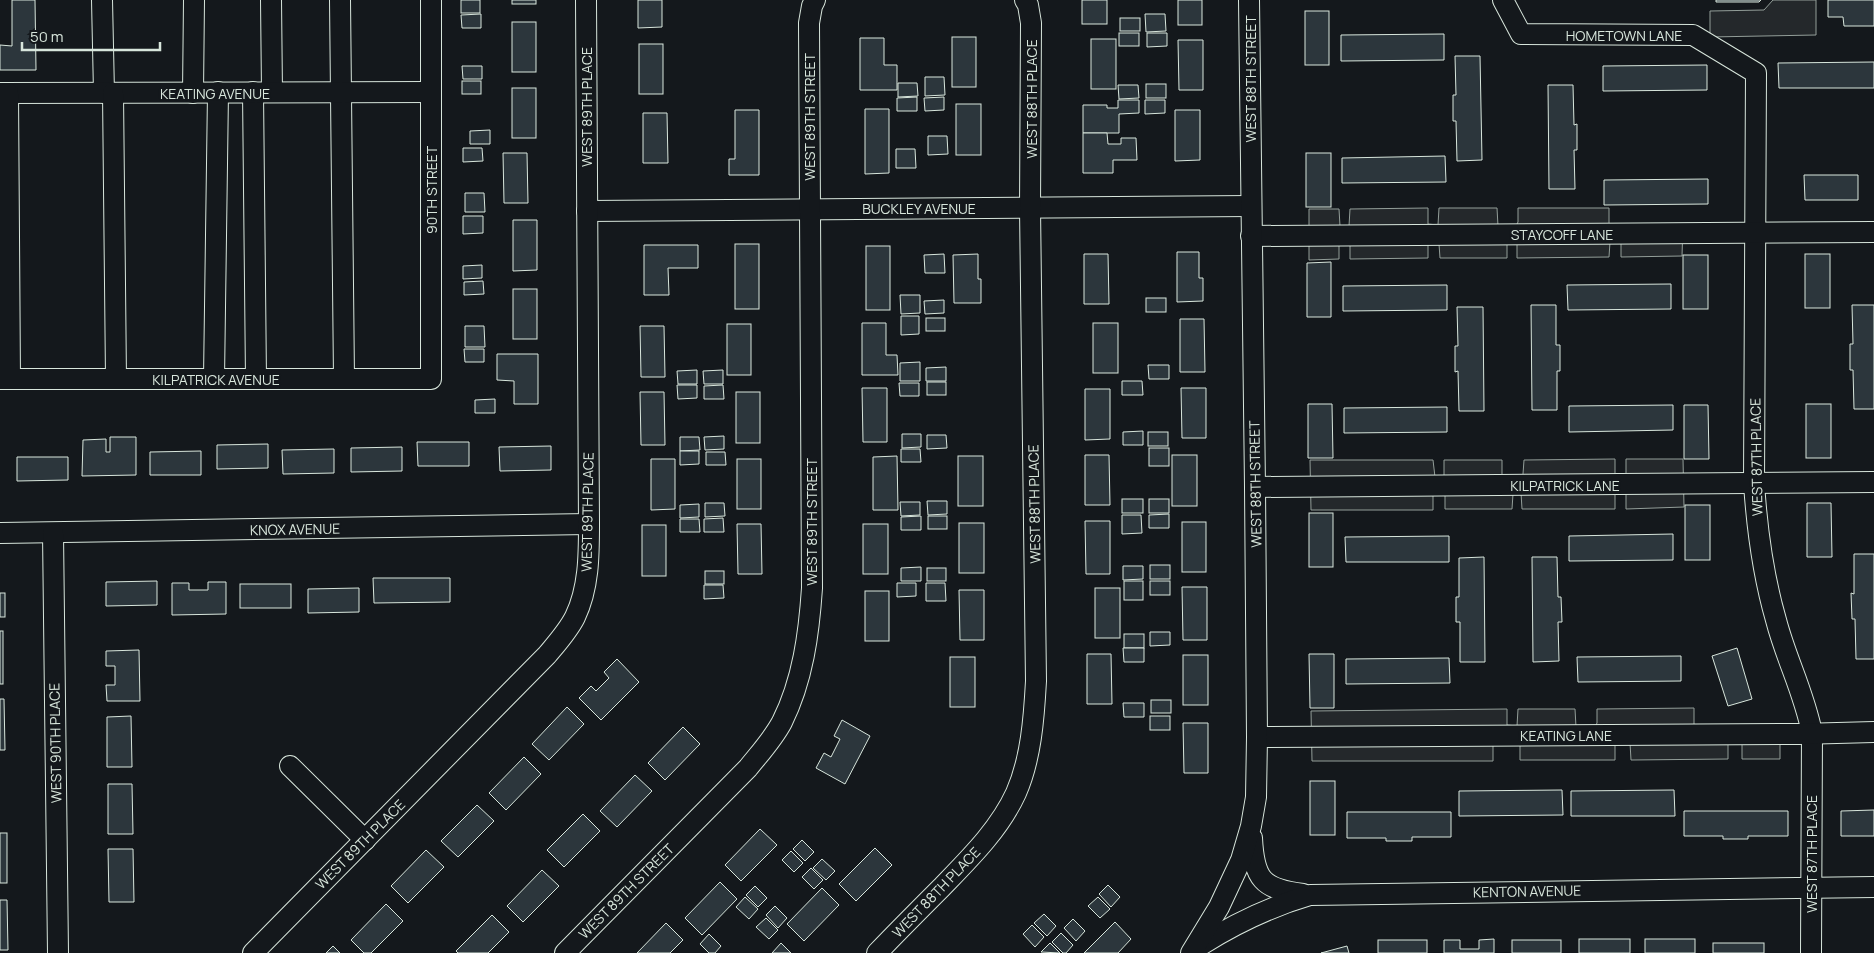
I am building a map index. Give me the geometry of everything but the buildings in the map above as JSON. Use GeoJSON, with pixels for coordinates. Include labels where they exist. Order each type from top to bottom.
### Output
{"type":"FeatureCollection","features":[{"type":"Feature","properties":{"kind":"street"},"geometry":{"type":"LineString","coordinates":[[102,0],[108,93],[116,379]]}},
{"type":"Feature","properties":{"kind":"street"},"geometry":{"type":"LineString","coordinates":[[193,92],[194,0]]}},
{"type":"Feature","properties":{"kind":"street"},"geometry":{"type":"LineString","coordinates":[[256,379],[263,92],[271,0]]}},
{"type":"Feature","properties":{"kind":"street"},"geometry":{"type":"LineString","coordinates":[[340,0],[344,379]]}},
{"type":"Feature","properties":{"kind":"street","name":"90TH STREET"},"geometry":{"type":"LineString","coordinates":[[431,0],[431,379]]}},
{"type":"Feature","properties":{"kind":"street","name":"WEST 89TH PLACE"},"geometry":{"type":"LineString","coordinates":[[253,953],[547,655],[563,636],[575,617],[584,592],[588,567],[589,524],[586,0]]}},
{"type":"Feature","properties":{"kind":"street","name":"WEST 89TH STREET"},"geometry":{"type":"LineString","coordinates":[[565,953],[748,768],[781,723],[794,696],[803,660],[812,588],[809,23],[814,0]]}},
{"type":"Feature","properties":{"kind":"street","name":"WEST 88TH PLACE"},"geometry":{"type":"LineString","coordinates":[[877,953],[975,853],[998,823],[1016,792],[1034,720],[1036,681],[1030,208],[1031,22],[1028,5],[1025,0]]}},
{"type":"Feature","properties":{"kind":"street","name":"WEST 88TH STREET"},"geometry":{"type":"LineString","coordinates":[[1192,952],[1219,907],[1241,860],[1251,826],[1256,798],[1255,487],[1249,0]]}},
{"type":"Feature","properties":{"kind":"street","name":"HOMETOWN LANE"},"geometry":{"type":"LineString","coordinates":[[1502,0],[1521,34],[1693,35],[1756,73]]}},
{"type":"Feature","properties":{"kind":"street","name":"WEST 87TH PLACE"},"geometry":{"type":"LineString","coordinates":[[1756,73],[1754,483],[1756,517],[1767,585],[1776,621],[1808,709],[1812,733],[1811,953]]}},
{"type":"Feature","properties":{"kind":"street"},"geometry":{"type":"LineString","coordinates":[[214,379],[218,92]]}},
{"type":"Feature","properties":{"kind":"street","name":"KEATING AVENUE"},"geometry":{"type":"LineString","coordinates":[[4,93],[431,92]]}},
{"type":"Feature","properties":{"kind":"street"},"geometry":{"type":"LineString","coordinates":[[4,93],[5,379]]}},
{"type":"Feature","properties":{"kind":"street","name":"BUCKLEY AVENUE"},"geometry":{"type":"LineString","coordinates":[[587,211],[1251,206]]}},
{"type":"Feature","properties":{"kind":"street","name":"STAYCOFF LANE"},"geometry":{"type":"LineString","coordinates":[[1251,236],[1874,232]]}},
{"type":"Feature","properties":{"kind":"street","name":"KILPATRICK AVENUE"},"geometry":{"type":"LineString","coordinates":[[5,379],[431,379]]}},
{"type":"Feature","properties":{"kind":"street","name":"KILPATRICK LANE"},"geometry":{"type":"LineString","coordinates":[[1255,487],[1874,482]]}},
{"type":"Feature","properties":{"kind":"street","name":"KNOX AVENUE"},"geometry":{"type":"LineString","coordinates":[[0,533],[589,524]]}},
{"type":"Feature","properties":{"kind":"street","name":"WEST 90TH PLACE"},"geometry":{"type":"LineString","coordinates":[[54,533],[58,953]]}},
{"type":"Feature","properties":{"kind":"street","name":"KEATING LANE"},"geometry":{"type":"LineString","coordinates":[[1257,737],[1874,732]]}},
{"type":"Feature","properties":{"kind":"street"},"geometry":{"type":"LineString","coordinates":[[290,766],[364,840]]}},
{"type":"Feature","properties":{"kind":"street"},"geometry":{"type":"LineString","coordinates":[[1251,826],[1253,861],[1258,874],[1275,889],[1310,895]]}},
{"type":"Feature","properties":{"kind":"street","name":"KENTON AVENUE"},"geometry":{"type":"LineString","coordinates":[[1192,952],[1223,931],[1255,914],[1310,895],[1874,887]]}},
{"type":"Feature","properties":{"kind":"shaded area"},"geometry":{"type":"Polygon","coordinates":[[[1773,0],[1816,0],[1816,35],[1710,37],[1710,11],[1764,10],[1773,0]]]}},
{"type":"Feature","properties":{"kind":"shaded area"},"geometry":{"type":"Polygon","coordinates":[[[1428,208],[1428,224],[1438,225],[1439,208],[1497,208],[1498,226],[1516,226],[1518,222],[1518,208],[1609,208],[1609,224],[1683,224],[1682,256],[1621,257],[1621,242],[1610,242],[1609,257],[1517,258],[1517,243],[1507,243],[1507,258],[1440,258],[1439,244],[1428,244],[1428,258],[1350,259],[1350,244],[1339,243],[1339,259],[1309,260],[1309,209],[1339,209],[1340,226],[1349,226],[1350,209],[1428,208]]]}},
{"type":"Feature","properties":{"kind":"shaded area"},"geometry":{"type":"Polygon","coordinates":[[[1615,459],[1615,475],[1626,476],[1626,459],[1683,459],[1684,507],[1626,509],[1626,494],[1615,494],[1615,509],[1522,509],[1521,493],[1513,494],[1512,509],[1445,509],[1445,495],[1433,495],[1433,510],[1311,510],[1310,460],[1433,460],[1435,477],[1444,476],[1444,460],[1502,460],[1502,476],[1521,477],[1524,460],[1615,459]]]}},
{"type":"Feature","properties":{"kind":"shaded area"},"geometry":{"type":"Polygon","coordinates":[[[1694,708],[1694,725],[1780,743],[1780,759],[1742,759],[1742,744],[1728,744],[1728,759],[1631,760],[1630,743],[1615,743],[1615,760],[1520,760],[1520,745],[1493,745],[1493,761],[1312,761],[1311,711],[1507,709],[1507,725],[1517,726],[1518,709],[1575,709],[1576,727],[1595,727],[1597,723],[1597,709],[1694,708]]]}}]}
